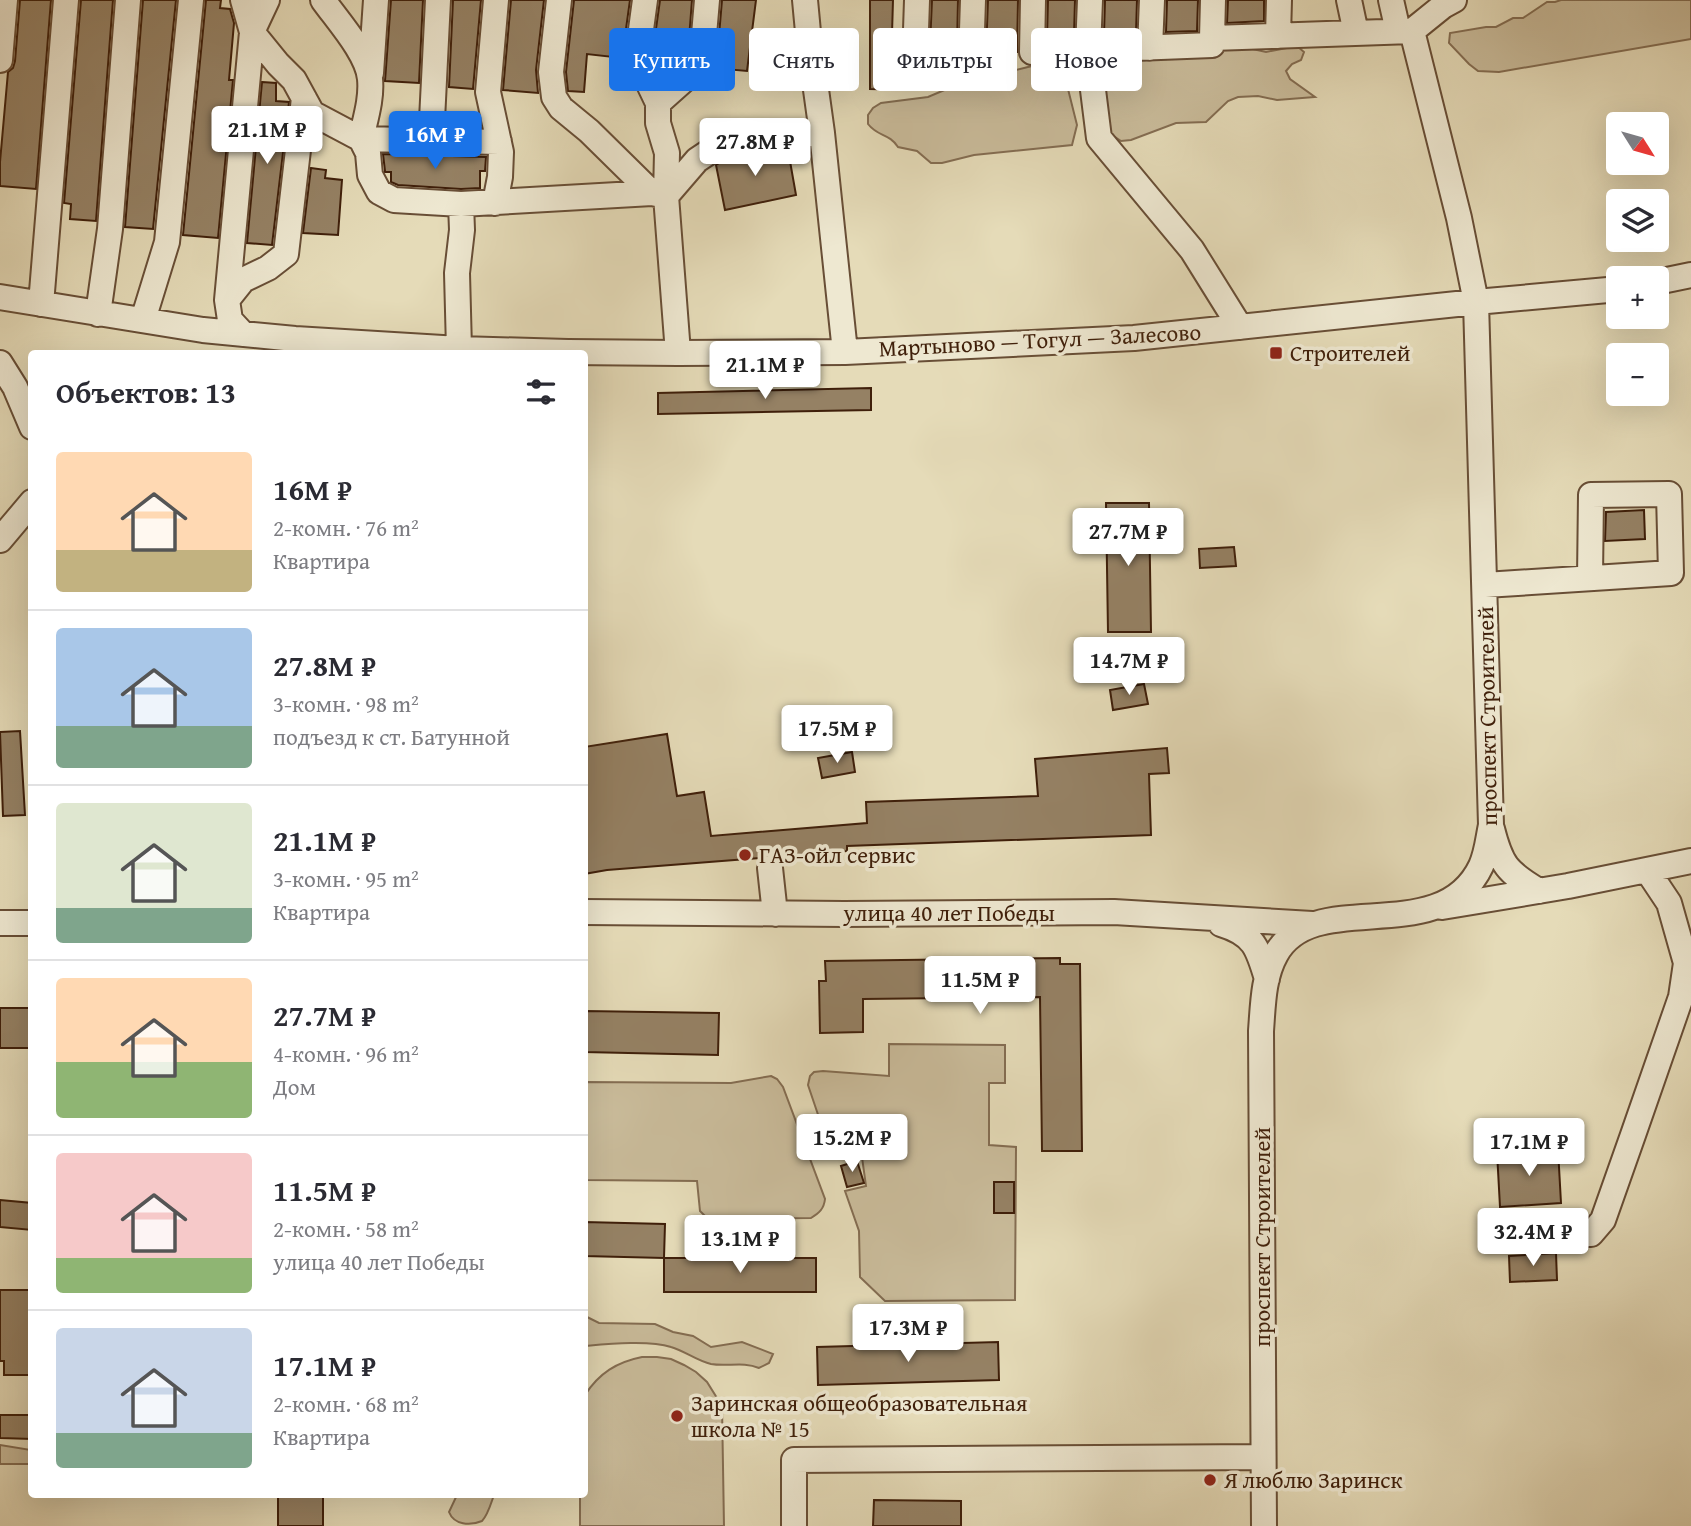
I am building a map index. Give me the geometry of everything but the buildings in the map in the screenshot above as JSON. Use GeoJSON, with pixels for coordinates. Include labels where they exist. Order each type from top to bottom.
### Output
{"type":"FeatureCollection","features":[{"type":"Feature","properties":{"kind":"street"},"geometry":{"type":"LineString","coordinates":[[0,60],[5,0]]}},
{"type":"Feature","properties":{"kind":"street"},"geometry":{"type":"LineString","coordinates":[[41,304],[66,0]]}},
{"type":"Feature","properties":{"kind":"street"},"geometry":{"type":"LineString","coordinates":[[98,314],[110,229],[128,0]]}},
{"type":"Feature","properties":{"kind":"street"},"geometry":{"type":"LineString","coordinates":[[144,320],[167,242],[191,0]]}},
{"type":"Feature","properties":{"kind":"street"},"geometry":{"type":"LineString","coordinates":[[243,0],[252,32],[295,80],[312,113],[361,139],[499,142]]}},
{"type":"Feature","properties":{"kind":"street"},"geometry":{"type":"LineString","coordinates":[[243,334],[230,320],[227,300],[252,32],[267,0]]}},
{"type":"Feature","properties":{"kind":"street"},"geometry":{"type":"LineString","coordinates":[[323,0],[359,49],[370,77]]}},
{"type":"Feature","properties":{"kind":"street"},"geometry":{"type":"LineString","coordinates":[[376,0],[370,93],[361,139],[368,153],[370,175],[379,191],[394,200],[461,204],[659,195],[697,160],[727,140],[822,134]]}},
{"type":"Feature","properties":{"kind":"street"},"geometry":{"type":"LineString","coordinates":[[431,140],[438,0]]}},
{"type":"Feature","properties":{"kind":"street"},"geometry":{"type":"LineString","coordinates":[[495,203],[501,152],[488,92],[496,0]]}},
{"type":"Feature","properties":{"kind":"street"},"geometry":{"type":"LineString","coordinates":[[559,0],[551,72],[554,97],[561,108],[659,195]]}},
{"type":"Feature","properties":{"kind":"street"},"geometry":{"type":"LineString","coordinates":[[645,0],[636,59],[658,103],[658,123],[667,153],[659,195],[678,353]]}},
{"type":"Feature","properties":{"kind":"street"},"geometry":{"type":"LineString","coordinates":[[658,103],[686,78],[702,58],[707,0]]}},
{"type":"Feature","properties":{"kind":"street"},"geometry":{"type":"LineString","coordinates":[[805,0],[845,352]]}},
{"type":"Feature","properties":{"kind":"street"},"geometry":{"type":"LineString","coordinates":[[917,0],[915,60],[971,60],[973,0]]}},
{"type":"Feature","properties":{"kind":"street"},"geometry":{"type":"LineString","coordinates":[[1033,28],[1034,0]]}},
{"type":"Feature","properties":{"kind":"street"},"geometry":{"type":"LineString","coordinates":[[1089,28],[1090,0]]}},
{"type":"Feature","properties":{"kind":"street"},"geometry":{"type":"LineString","coordinates":[[1150,48],[1152,0]]}},
{"type":"Feature","properties":{"kind":"street"},"geometry":{"type":"LineString","coordinates":[[1142,48],[1212,45],[1213,0]]}},
{"type":"Feature","properties":{"kind":"street"},"geometry":{"type":"LineString","coordinates":[[1278,36],[1279,0]]}},
{"type":"Feature","properties":{"kind":"street"},"geometry":{"type":"LineString","coordinates":[[1349,0],[1356,33]]}},
{"type":"Feature","properties":{"kind":"street","name":"проспект Строителей"},"geometry":{"type":"LineString","coordinates":[[1264,1526],[1261,1031],[1263,996],[1270,967],[1289,938],[1312,924],[1435,909],[1455,897],[1470,884],[1480,867],[1491,825],[1476,302],[1459,218],[1405,31],[1391,0]]}},
{"type":"Feature","properties":{"kind":"street"},"geometry":{"type":"LineString","coordinates":[[1212,38],[1405,31],[1446,2]]}},
{"type":"Feature","properties":{"kind":"street"},"geometry":{"type":"LineString","coordinates":[[1094,91],[1100,138],[1192,250],[1240,327]]}},
{"type":"Feature","properties":{"kind":"street"},"geometry":{"type":"LineString","coordinates":[[227,300],[243,280],[268,268],[286,254],[304,98]]}},
{"type":"Feature","properties":{"kind":"street"},"geometry":{"type":"LineString","coordinates":[[459,349],[457,272],[462,230],[461,204]]}},
{"type":"Feature","properties":{"kind":"street"},"geometry":{"type":"LineString","coordinates":[[1669,280],[1691,275]]}},
{"type":"Feature","properties":{"kind":"street","name":"Мартыново — Тогул — Залесово"},"geometry":{"type":"LineString","coordinates":[[588,352],[845,352],[1134,338],[1606,290]]}},
{"type":"Feature","properties":{"kind":"street","name":"Мартыново — Тогул — Залесово"},"geometry":{"type":"LineString","coordinates":[[0,298],[203,330],[295,340],[495,350]]}},
{"type":"Feature","properties":{"kind":"street"},"geometry":{"type":"LineString","coordinates":[[0,360],[28,375]]}},
{"type":"Feature","properties":{"kind":"street"},"geometry":{"type":"LineString","coordinates":[[0,360],[28,418]]}},
{"type":"Feature","properties":{"kind":"street"},"geometry":{"type":"LineString","coordinates":[[1485,585],[1671,573],[1669,494],[1591,495],[1590,578]]}},
{"type":"Feature","properties":{"kind":"street"},"geometry":{"type":"LineString","coordinates":[[0,540],[28,507]]}},
{"type":"Feature","properties":{"kind":"street"},"geometry":{"type":"LineString","coordinates":[[1491,825],[1498,853],[1504,863],[1521,880],[1539,891]]}},
{"type":"Feature","properties":{"kind":"street"},"geometry":{"type":"LineString","coordinates":[[1435,909],[1691,861]]}},
{"type":"Feature","properties":{"kind":"street"},"geometry":{"type":"LineString","coordinates":[[771,868],[775,914]]}},
{"type":"Feature","properties":{"kind":"street"},"geometry":{"type":"LineString","coordinates":[[1518,1232],[1591,1234],[1603,1220],[1681,997],[1686,963],[1669,903],[1647,870]]}},
{"type":"Feature","properties":{"kind":"street","name":"улица 40 лет Победы"},"geometry":{"type":"LineString","coordinates":[[588,912],[1114,912],[1312,924]]}},
{"type":"Feature","properties":{"kind":"street"},"geometry":{"type":"LineString","coordinates":[[1201,918],[1247,935],[1256,946],[1267,979]]}},
{"type":"Feature","properties":{"kind":"street"},"geometry":{"type":"LineString","coordinates":[[0,923],[28,923]]}},
{"type":"Feature","properties":{"kind":"street"},"geometry":{"type":"LineString","coordinates":[[794,1526],[794,1460],[1264,1457]]}},
{"type":"Feature","properties":{"kind":"shaded area"},"geometry":{"type":"Polygon","coordinates":[[[1691,0],[1691,39],[1499,72],[1478,71],[1449,43],[1450,33],[1496,27],[1513,18],[1523,18],[1547,2],[1691,0]]]}},
{"type":"Feature","properties":{"kind":"shaded area"},"geometry":{"type":"Polygon","coordinates":[[[1228,46],[1266,52],[1297,46],[1304,52],[1301,60],[1286,71],[1290,79],[1315,97],[1277,100],[1258,96],[1238,97],[1228,101],[1206,122],[1176,123],[1131,140],[1121,141],[1112,135],[1101,107],[1101,91],[1142,91],[1142,56],[1228,46]]]}},
{"type":"Feature","properties":{"kind":"shaded area"},"geometry":{"type":"Polygon","coordinates":[[[1031,66],[1031,91],[1068,91],[1077,125],[1072,145],[974,155],[931,163],[917,151],[898,147],[868,124],[868,115],[881,103],[928,97],[942,91],[1017,91],[1017,70],[1031,66]]]}},
{"type":"Feature","properties":{"kind":"shaded area"},"geometry":{"type":"Polygon","coordinates":[[[889,1044],[1005,1045],[1005,1083],[989,1083],[989,1145],[1016,1147],[1015,1300],[885,1301],[860,1277],[859,1231],[845,1191],[866,1186],[861,1150],[831,1153],[808,1085],[814,1072],[823,1071],[889,1076],[889,1044]]]}},
{"type":"Feature","properties":{"kind":"shaded area"},"geometry":{"type":"Polygon","coordinates":[[[771,1076],[783,1087],[825,1199],[821,1210],[811,1218],[713,1219],[700,1211],[697,1181],[588,1180],[588,1082],[731,1083],[771,1076]]]}},
{"type":"Feature","properties":{"kind":"shaded area"},"geometry":{"type":"Polygon","coordinates":[[[588,1318],[599,1323],[655,1324],[673,1332],[693,1336],[711,1347],[742,1342],[773,1354],[769,1363],[759,1368],[711,1364],[662,1345],[628,1343],[588,1346],[588,1318]]]}},
{"type":"Feature","properties":{"kind":"shaded area"},"geometry":{"type":"Polygon","coordinates":[[[642,1357],[671,1359],[696,1372],[707,1382],[722,1406],[724,1526],[580,1526],[580,1498],[588,1498],[588,1391],[596,1380],[625,1362],[642,1357]]]}},
{"type":"Feature","properties":{"kind":"shaded area"},"geometry":{"type":"Polygon","coordinates":[[[0,1445],[28,1450],[28,1464],[0,1464],[0,1445]]]}},
{"type":"Feature","properties":{"kind":"shaded area"},"geometry":{"type":"Polygon","coordinates":[[[455,1498],[493,1498],[482,1521],[472,1524],[458,1522],[449,1512],[455,1498]]]}},
{"type":"Feature","properties":{"kind":"place","name":"Строителей"},"geometry":{"type":"Point","coordinates":[1276,353]}},
{"type":"Feature","properties":{"kind":"place","name":"ГАЗ-ойл сервис"},"geometry":{"type":"Point","coordinates":[745,855]}},
{"type":"Feature","properties":{"kind":"place","name":"Заринская общеобразовательная школа № 15"},"geometry":{"type":"Point","coordinates":[677,1416]}},
{"type":"Feature","properties":{"kind":"place","name":"Я люблю Заринск"},"geometry":{"type":"Point","coordinates":[1210,1480]}}]}
